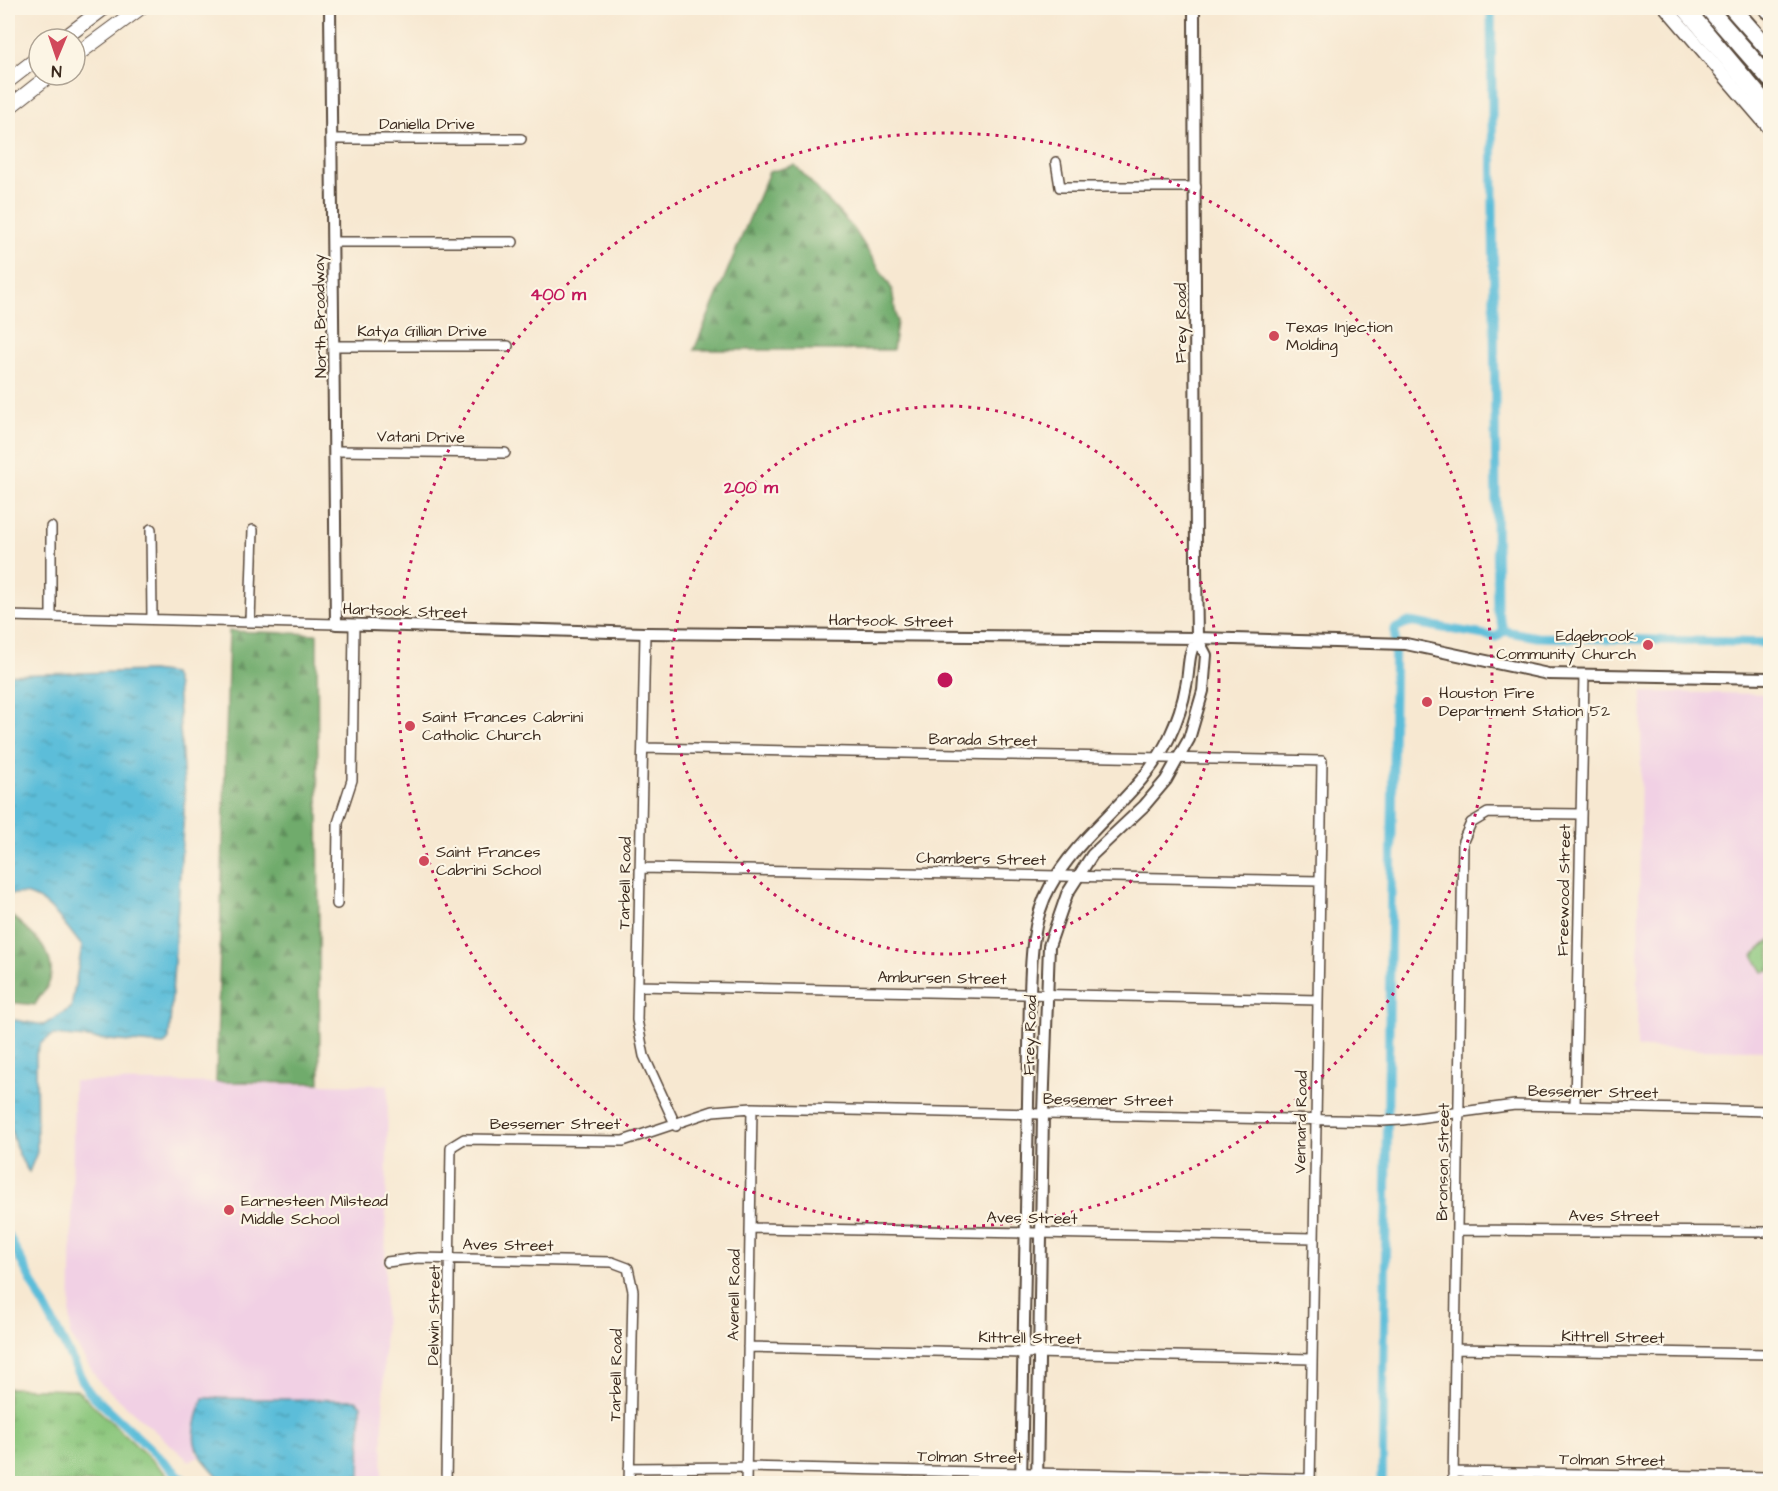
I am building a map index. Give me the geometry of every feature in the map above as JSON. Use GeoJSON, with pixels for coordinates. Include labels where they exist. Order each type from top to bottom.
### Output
{"type":"FeatureCollection","features":[{"type":"Feature","properties":{"kind":"highway"},"geometry":{"type":"LineString","coordinates":[[1685,8],[1770,109]]}},
{"type":"Feature","properties":{"kind":"highway"},"geometry":{"type":"LineString","coordinates":[[1708,8],[1770,79]]}},
{"type":"Feature","properties":{"kind":"highway"},"geometry":{"type":"LineString","coordinates":[[1732,8],[1770,51]]}},
{"type":"Feature","properties":{"kind":"highway"},"geometry":{"type":"LineString","coordinates":[[1767,8],[1770,11]]}},
{"type":"Feature","properties":{"kind":"main road"},"geometry":{"type":"LineString","coordinates":[[87,47],[140,8]]}},
{"type":"Feature","properties":{"kind":"main road"},"geometry":{"type":"LineString","coordinates":[[1666,8],[1770,129]]}},
{"type":"Feature","properties":{"kind":"main road"},"geometry":{"type":"LineString","coordinates":[[79,27],[100,11],[108,31]]}},
{"type":"Feature","properties":{"kind":"main road"},"geometry":{"type":"LineString","coordinates":[[27,66],[12,78],[28,92]]}},
{"type":"Feature","properties":{"kind":"main road"},"geometry":{"type":"LineString","coordinates":[[8,108],[34,87]]}},
{"type":"Feature","properties":{"kind":"street","name":"North Broadway"},"geometry":{"type":"LineString","coordinates":[[330,8],[336,346],[336,624]]}},
{"type":"Feature","properties":{"kind":"street","name":"Frey Road"},"geometry":{"type":"LineString","coordinates":[[1038,1479],[1047,965],[1054,925],[1067,894],[1092,855],[1144,806],[1180,759],[1203,691],[1206,655],[1197,638],[1194,8]]}},
{"type":"Feature","properties":{"kind":"street","name":"Daniella Drive"},"geometry":{"type":"LineString","coordinates":[[333,138],[521,139]]}},
{"type":"Feature","properties":{"kind":"street"},"geometry":{"type":"LineString","coordinates":[[1056,162],[1060,187],[1196,187]]}},
{"type":"Feature","properties":{"kind":"street"},"geometry":{"type":"LineString","coordinates":[[334,243],[513,242]]}},
{"type":"Feature","properties":{"kind":"street","name":"Katya Gillian Drive"},"geometry":{"type":"LineString","coordinates":[[336,346],[508,346]]}},
{"type":"Feature","properties":{"kind":"street","name":"Vatani Drive"},"geometry":{"type":"LineString","coordinates":[[336,451],[505,453]]}},
{"type":"Feature","properties":{"kind":"street"},"geometry":{"type":"LineString","coordinates":[[51,526],[51,617]]}},
{"type":"Feature","properties":{"kind":"street"},"geometry":{"type":"LineString","coordinates":[[151,529],[152,619]]}},
{"type":"Feature","properties":{"kind":"street"},"geometry":{"type":"LineString","coordinates":[[250,621],[253,530]]}},
{"type":"Feature","properties":{"kind":"street","name":"Hartsook Street"},"geometry":{"type":"LineString","coordinates":[[8,616],[645,633],[1197,638],[1385,643],[1406,644],[1548,674],[1770,678]]}},
{"type":"Feature","properties":{"kind":"street"},"geometry":{"type":"LineString","coordinates":[[337,904],[338,823],[352,780],[354,625]]}},
{"type":"Feature","properties":{"kind":"street","name":"Tarbell Road"},"geometry":{"type":"LineString","coordinates":[[645,633],[637,1020],[644,1056],[676,1126]]}},
{"type":"Feature","properties":{"kind":"street","name":"Frey Road"},"geometry":{"type":"LineString","coordinates":[[1021,1478],[1030,994],[1032,958],[1039,917],[1050,887],[1083,841],[1144,779],[1157,758],[1179,716],[1187,682],[1189,652],[1197,638]]}},
{"type":"Feature","properties":{"kind":"street","name":"Freewood Street"},"geometry":{"type":"LineString","coordinates":[[1575,1106],[1584,675]]}},
{"type":"Feature","properties":{"kind":"street","name":"Barada Street"},"geometry":{"type":"LineString","coordinates":[[643,748],[1323,761]]}},
{"type":"Feature","properties":{"kind":"street","name":"Vennard Road"},"geometry":{"type":"LineString","coordinates":[[1310,1481],[1323,761]]}},
{"type":"Feature","properties":{"kind":"street","name":"Bronson Street"},"geometry":{"type":"LineString","coordinates":[[1453,1484],[1463,841],[1471,823],[1488,813],[1580,814]]}},
{"type":"Feature","properties":{"kind":"street","name":"Chambers Street"},"geometry":{"type":"LineString","coordinates":[[640,868],[1320,881]]}},
{"type":"Feature","properties":{"kind":"street","name":"Ambursen Street"},"geometry":{"type":"LineString","coordinates":[[638,987],[1318,1000]]}},
{"type":"Feature","properties":{"kind":"street","name":"Bessemer Street"},"geometry":{"type":"LineString","coordinates":[[452,1147],[464,1139],[623,1141],[676,1126],[713,1111],[752,1108],[1381,1121],[1515,1105],[1770,1111]]}},
{"type":"Feature","properties":{"kind":"street","name":"Avenell Road"},"geometry":{"type":"LineString","coordinates":[[746,1484],[752,1108]]}},
{"type":"Feature","properties":{"kind":"street","name":"Delwin Street"},"geometry":{"type":"LineString","coordinates":[[446,1484],[452,1147]]}},
{"type":"Feature","properties":{"kind":"street","name":"Aves Street"},"geometry":{"type":"LineString","coordinates":[[750,1228],[1314,1239]]}},
{"type":"Feature","properties":{"kind":"street","name":"Aves Street"},"geometry":{"type":"LineString","coordinates":[[1456,1230],[1770,1233]]}},
{"type":"Feature","properties":{"kind":"street","name":"Aves Street"},"geometry":{"type":"LineString","coordinates":[[387,1262],[418,1258],[612,1262],[628,1268]]}},
{"type":"Feature","properties":{"kind":"street","name":"Tarbell Road"},"geometry":{"type":"LineString","coordinates":[[628,1268],[633,1291],[629,1484]]}},
{"type":"Feature","properties":{"kind":"street","name":"Kittrell Street"},"geometry":{"type":"LineString","coordinates":[[748,1347],[1312,1359]]}},
{"type":"Feature","properties":{"kind":"street","name":"Kittrell Street"},"geometry":{"type":"LineString","coordinates":[[1455,1349],[1770,1354]]}},
{"type":"Feature","properties":{"kind":"street","name":"Tolman Street"},"geometry":{"type":"LineString","coordinates":[[629,1468],[746,1467],[1038,1479],[1310,1481]]}},
{"type":"Feature","properties":{"kind":"street","name":"Tolman Street"},"geometry":{"type":"LineString","coordinates":[[1453,1472],[1770,1478]]}},
{"type":"Feature","properties":{"kind":"shaded area"},"geometry":{"type":"Polygon","coordinates":[[[1642,692],[1770,694],[1770,1050],[1637,1048],[1642,692]]]}},
{"type":"Feature","properties":{"kind":"shaded area","name":"Earnesteen Milstead Middle School"},"geometry":{"type":"Polygon","coordinates":[[[74,1081],[388,1085],[382,1483],[360,1483],[361,1405],[195,1451],[200,1457],[189,1461],[99,1382],[70,1335],[74,1081]]]}},
{"type":"Feature","properties":{"kind":"green space"},"geometry":{"type":"Polygon","coordinates":[[[795,165],[854,229],[892,289],[897,322],[893,350],[694,350],[769,172],[795,165]]]}},
{"type":"Feature","properties":{"kind":"green space"},"geometry":{"type":"Polygon","coordinates":[[[229,631],[317,634],[320,1083],[216,1082],[229,631]]]}},
{"type":"Feature","properties":{"kind":"green space"},"geometry":{"type":"Polygon","coordinates":[[[13,917],[41,944],[50,961],[50,980],[35,1005],[8,1002],[8,918],[13,917]]]}},
{"type":"Feature","properties":{"kind":"green space"},"geometry":{"type":"Polygon","coordinates":[[[1770,940],[1770,971],[1763,972],[1753,955],[1770,940]]]}},
{"type":"Feature","properties":{"kind":"green space"},"geometry":{"type":"Polygon","coordinates":[[[8,1388],[77,1390],[176,1483],[8,1483],[8,1388]]]}},
{"type":"Feature","properties":{"kind":"water"},"geometry":{"type":"Polygon","coordinates":[[[151,671],[173,674],[177,686],[185,798],[169,1039],[164,1045],[53,1035],[40,1044],[36,1054],[37,1152],[29,1172],[13,1139],[9,1119],[8,1019],[44,1025],[71,1008],[82,946],[59,917],[41,901],[20,893],[8,895],[8,675],[151,671]]]}},
{"type":"Feature","properties":{"kind":"water"},"geometry":{"type":"Polygon","coordinates":[[[203,1398],[356,1400],[361,1405],[360,1483],[224,1483],[199,1453],[194,1437],[203,1398]]]}},
{"type":"Feature","properties":{"kind":"waterway"},"geometry":{"type":"LineString","coordinates":[[1491,8],[1497,609],[1504,631]]}},
{"type":"Feature","properties":{"kind":"waterway"},"geometry":{"type":"LineString","coordinates":[[1382,1484],[1395,629],[1409,622],[1496,637],[1504,631],[1537,637],[1770,643]]}},
{"type":"Feature","properties":{"kind":"waterway"},"geometry":{"type":"LineString","coordinates":[[8,1235],[88,1391],[188,1484]]}},
{"type":"Feature","properties":{"kind":"place","name":"Texas Injection Molding"},"geometry":{"type":"Point","coordinates":[1274,336]}},
{"type":"Feature","properties":{"kind":"place","name":"Edgebrook Community Church"},"geometry":{"type":"Point","coordinates":[1648,645]}},
{"type":"Feature","properties":{"kind":"place","name":"Houston Fire Department Station 52"},"geometry":{"type":"Point","coordinates":[1427,702]}},
{"type":"Feature","properties":{"kind":"place","name":"Saint Frances Cabrini Catholic Church"},"geometry":{"type":"Point","coordinates":[410,726]}},
{"type":"Feature","properties":{"kind":"place","name":"Saint Frances Cabrini School"},"geometry":{"type":"Point","coordinates":[424,861]}},
{"type":"Feature","properties":{"kind":"place","name":"Earnesteen Milstead Middle School"},"geometry":{"type":"Point","coordinates":[229,1210]}}]}
